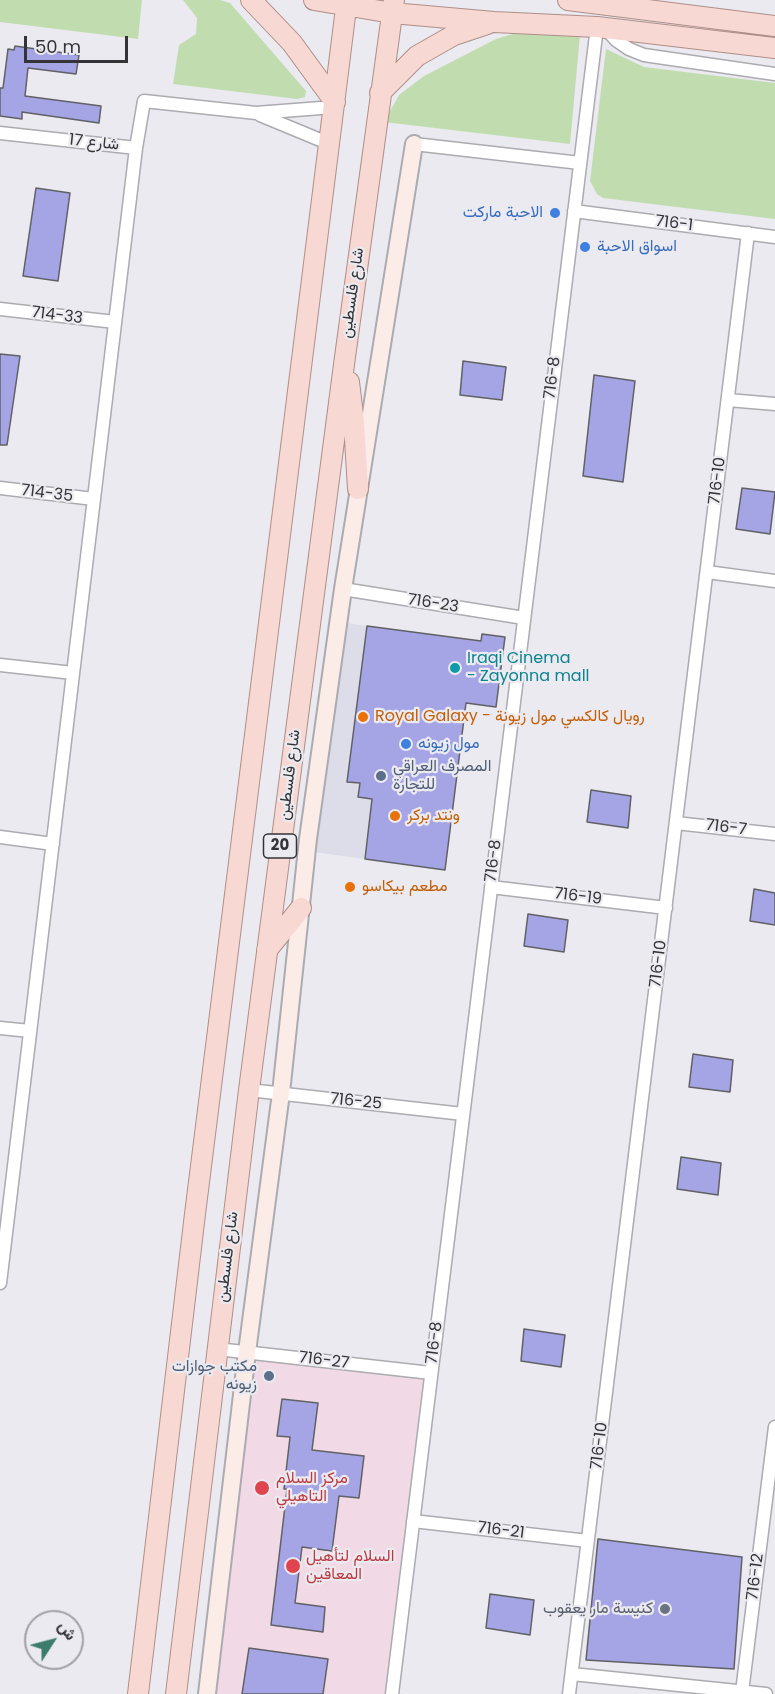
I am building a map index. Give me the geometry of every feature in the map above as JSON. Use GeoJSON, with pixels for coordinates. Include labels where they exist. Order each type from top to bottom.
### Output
{"type":"FeatureCollection","features":[{"type":"Feature","properties":{"kind":"main road"},"geometry":{"type":"LineString","coordinates":[[251,0],[292,43],[334,105]]}},
{"type":"Feature","properties":{"kind":"main road"},"geometry":{"type":"LineString","coordinates":[[314,0],[393,6],[494,22],[601,27],[775,48]]}},
{"type":"Feature","properties":{"kind":"main road"},"geometry":{"type":"LineString","coordinates":[[568,0],[775,26]]}},
{"type":"Feature","properties":{"kind":"main road","name":"20"},"geometry":{"type":"LineString","coordinates":[[138,1692],[346,3]]}},
{"type":"Feature","properties":{"kind":"main road","name":"شارع فلسطين"},"geometry":{"type":"LineString","coordinates":[[176,1694],[249,1090],[393,6]]}},
{"type":"Feature","properties":{"kind":"main road"},"geometry":{"type":"LineString","coordinates":[[380,93],[417,56],[434,45],[454,35],[494,22]]}},
{"type":"Feature","properties":{"kind":"main road"},"geometry":{"type":"LineString","coordinates":[[345,357],[354,423],[358,489]]}},
{"type":"Feature","properties":{"kind":"main road"},"geometry":{"type":"LineString","coordinates":[[267,950],[301,908]]}},
{"type":"Feature","properties":{"kind":"street"},"geometry":{"type":"LineString","coordinates":[[601,27],[629,49],[644,56],[775,74]]}},
{"type":"Feature","properties":{"kind":"street","name":"716-8"},"geometry":{"type":"LineString","coordinates":[[392,1694],[580,163],[601,27]]}},
{"type":"Feature","properties":{"kind":"street","name":"شارع 17"},"geometry":{"type":"LineString","coordinates":[[0,133],[136,148],[144,101],[256,113],[334,105]]}},
{"type":"Feature","properties":{"kind":"street","name":"شارع 17"},"geometry":{"type":"LineString","coordinates":[[256,113],[330,144]]}},
{"type":"Feature","properties":{"kind":"street"},"geometry":{"type":"LineString","coordinates":[[207,1694],[280,1093],[308,839],[358,489],[414,144],[580,163]]}},
{"type":"Feature","properties":{"kind":"street"},"geometry":{"type":"LineString","coordinates":[[0,1283],[4,1212],[30,1031],[136,148]]}},
{"type":"Feature","properties":{"kind":"street","name":"716-1"},"geometry":{"type":"LineString","coordinates":[[574,212],[775,237]]}},
{"type":"Feature","properties":{"kind":"street","name":"716-10"},"geometry":{"type":"LineString","coordinates":[[569,1694],[748,233]]}},
{"type":"Feature","properties":{"kind":"street","name":"714-33"},"geometry":{"type":"LineString","coordinates":[[0,309],[115,322]]}},
{"type":"Feature","properties":{"kind":"street"},"geometry":{"type":"LineString","coordinates":[[728,400],[775,404]]}},
{"type":"Feature","properties":{"kind":"street","name":"714-35"},"geometry":{"type":"LineString","coordinates":[[0,488],[94,499]]}},
{"type":"Feature","properties":{"kind":"street"},"geometry":{"type":"LineString","coordinates":[[707,572],[775,581]]}},
{"type":"Feature","properties":{"kind":"street","name":"716-23"},"geometry":{"type":"LineString","coordinates":[[343,589],[524,618]]}},
{"type":"Feature","properties":{"kind":"street"},"geometry":{"type":"LineString","coordinates":[[0,665],[73,673]]}},
{"type":"Feature","properties":{"kind":"street","name":"716-7"},"geometry":{"type":"LineString","coordinates":[[676,823],[775,834]]}},
{"type":"Feature","properties":{"kind":"street"},"geometry":{"type":"LineString","coordinates":[[0,837],[53,844]]}},
{"type":"Feature","properties":{"kind":"street","name":"716-19"},"geometry":{"type":"LineString","coordinates":[[491,887],[666,908]]}},
{"type":"Feature","properties":{"kind":"street"},"geometry":{"type":"LineString","coordinates":[[0,1028],[30,1031]]}},
{"type":"Feature","properties":{"kind":"street","name":"716-25"},"geometry":{"type":"LineString","coordinates":[[249,1090],[463,1114]]}},
{"type":"Feature","properties":{"kind":"street","name":"716-27"},"geometry":{"type":"LineString","coordinates":[[217,1348],[431,1373]]}},
{"type":"Feature","properties":{"kind":"street","name":"716-12"},"geometry":{"type":"LineString","coordinates":[[742,1692],[775,1427]]}},
{"type":"Feature","properties":{"kind":"street","name":"716-21"},"geometry":{"type":"LineString","coordinates":[[413,1521],[588,1541]]}},
{"type":"Feature","properties":{"kind":"street"},"geometry":{"type":"LineString","coordinates":[[572,1674],[766,1694]]}},
{"type":"Feature","properties":{"kind":"shaded area","name":"مول زيونه"},"geometry":{"type":"Polygon","coordinates":[[[345,623],[481,641],[482,634],[505,637],[496,707],[466,703],[445,870],[314,852],[345,623]]]}},
{"type":"Feature","properties":{"kind":"shaded area"},"geometry":{"type":"Polygon","coordinates":[[[247,1352],[431,1373],[392,1694],[207,1694],[247,1352]]]}},
{"type":"Feature","properties":{"kind":"green space"},"geometry":{"type":"Polygon","coordinates":[[[0,0],[142,0],[138,39],[0,22],[0,0]]]}},
{"type":"Feature","properties":{"kind":"green space"},"geometry":{"type":"Polygon","coordinates":[[[183,0],[220,0],[230,3],[306,91],[305,97],[297,99],[173,84],[179,45],[196,34],[197,18],[183,0]]]}},
{"type":"Feature","properties":{"kind":"green space"},"geometry":{"type":"Polygon","coordinates":[[[529,29],[580,35],[570,144],[384,122],[399,95],[424,76],[496,39],[529,29]]]}},
{"type":"Feature","properties":{"kind":"green space"},"geometry":{"type":"Polygon","coordinates":[[[606,49],[644,67],[775,83],[775,219],[603,198],[597,194],[590,181],[606,49]]]}},
{"type":"Feature","properties":{"kind":"building"},"geometry":{"type":"Polygon","coordinates":[[[15,46],[79,55],[76,74],[28,68],[25,96],[101,106],[99,123],[22,112],[22,119],[0,116],[0,88],[3,88],[8,49],[14,50],[15,46]]]}},
{"type":"Feature","properties":{"kind":"building"},"geometry":{"type":"Polygon","coordinates":[[[36,188],[70,193],[58,281],[23,276],[36,188]]]}},
{"type":"Feature","properties":{"kind":"building"},"geometry":{"type":"Polygon","coordinates":[[[0,354],[20,356],[7,445],[0,445],[0,354]]]}},
{"type":"Feature","properties":{"kind":"building"},"geometry":{"type":"Polygon","coordinates":[[[463,361],[506,367],[502,400],[460,395],[463,361]]]}},
{"type":"Feature","properties":{"kind":"building"},"geometry":{"type":"Polygon","coordinates":[[[594,375],[635,381],[623,482],[583,476],[594,375]]]}},
{"type":"Feature","properties":{"kind":"building"},"geometry":{"type":"Polygon","coordinates":[[[742,488],[775,492],[770,534],[736,529],[742,488]]]}},
{"type":"Feature","properties":{"kind":"building","name":"مول زيونه"},"geometry":{"type":"Polygon","coordinates":[[[367,626],[481,641],[482,634],[505,637],[496,707],[466,703],[445,870],[365,859],[372,799],[358,797],[360,783],[347,782],[367,626]]]}},
{"type":"Feature","properties":{"kind":"building"},"geometry":{"type":"Polygon","coordinates":[[[591,790],[631,796],[628,828],[587,822],[591,790]]]}},
{"type":"Feature","properties":{"kind":"building"},"geometry":{"type":"Polygon","coordinates":[[[754,889],[775,893],[775,925],[750,921],[754,889]]]}},
{"type":"Feature","properties":{"kind":"building"},"geometry":{"type":"Polygon","coordinates":[[[528,914],[568,920],[564,952],[524,946],[528,914]]]}},
{"type":"Feature","properties":{"kind":"building"},"geometry":{"type":"Polygon","coordinates":[[[693,1054],[733,1060],[730,1092],[689,1087],[693,1054]]]}},
{"type":"Feature","properties":{"kind":"building"},"geometry":{"type":"Polygon","coordinates":[[[681,1157],[721,1163],[718,1195],[677,1189],[681,1157]]]}},
{"type":"Feature","properties":{"kind":"building"},"geometry":{"type":"Polygon","coordinates":[[[524,1329],[565,1335],[561,1367],[521,1361],[524,1329]]]}},
{"type":"Feature","properties":{"kind":"building"},"geometry":{"type":"Polygon","coordinates":[[[282,1399],[318,1403],[312,1450],[364,1456],[359,1498],[339,1496],[332,1551],[302,1547],[295,1603],[325,1607],[323,1632],[271,1625],[287,1489],[284,1489],[290,1437],[277,1436],[282,1399]]]}},
{"type":"Feature","properties":{"kind":"building","name":"كنيسة مار يعقوب"},"geometry":{"type":"Polygon","coordinates":[[[598,1539],[742,1557],[734,1669],[586,1660],[598,1539]]]}},
{"type":"Feature","properties":{"kind":"building"},"geometry":{"type":"Polygon","coordinates":[[[490,1594],[534,1600],[530,1635],[486,1628],[490,1594]]]}},
{"type":"Feature","properties":{"kind":"building"},"geometry":{"type":"Polygon","coordinates":[[[249,1648],[328,1659],[323,1694],[242,1694],[249,1648]]]}},
{"type":"Feature","properties":{"kind":"place","name":"الاحبة ماركت"},"geometry":{"type":"Point","coordinates":[555,213]}},
{"type":"Feature","properties":{"kind":"place","name":"اسواق الاحبة"},"geometry":{"type":"Point","coordinates":[585,247]}},
{"type":"Feature","properties":{"kind":"place","name":"Iraqi Cinema - Zayonna mall"},"geometry":{"type":"Point","coordinates":[455,668]}},
{"type":"Feature","properties":{"kind":"place","name":"Royal Galaxy - رويال كالكسي مول زيونة"},"geometry":{"type":"Point","coordinates":[363,717]}},
{"type":"Feature","properties":{"kind":"place","name":"مول زيونه"},"geometry":{"type":"Point","coordinates":[406,744]}},
{"type":"Feature","properties":{"kind":"place","name":"المصرف العراقي للتجارة"},"geometry":{"type":"Point","coordinates":[381,776]}},
{"type":"Feature","properties":{"kind":"place","name":"ونتد بركر"},"geometry":{"type":"Point","coordinates":[395,816]}},
{"type":"Feature","properties":{"kind":"place","name":"مطعم بيكاسو"},"geometry":{"type":"Point","coordinates":[350,887]}},
{"type":"Feature","properties":{"kind":"place","name":"مكتب جوازات زيونه"},"geometry":{"type":"Point","coordinates":[269,1376]}},
{"type":"Feature","properties":{"kind":"place","name":"مركز السلام التاهيلي"},"geometry":{"type":"Point","coordinates":[262,1488]}},
{"type":"Feature","properties":{"kind":"place","name":"السلام لتأهيل المعاقين"},"geometry":{"type":"Point","coordinates":[293,1566]}},
{"type":"Feature","properties":{"kind":"place","name":"كنيسة مار يعقوب"},"geometry":{"type":"Point","coordinates":[665,1609]}}]}
